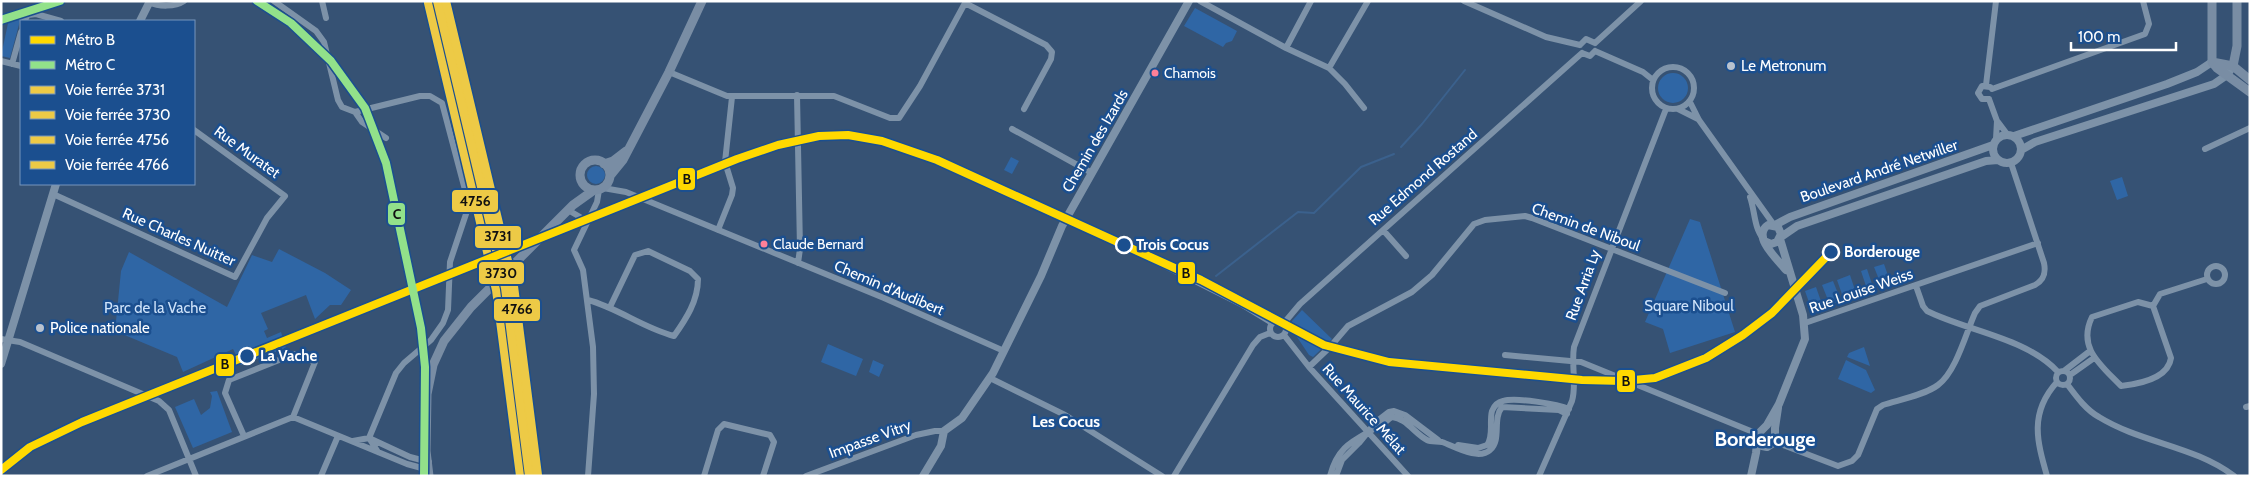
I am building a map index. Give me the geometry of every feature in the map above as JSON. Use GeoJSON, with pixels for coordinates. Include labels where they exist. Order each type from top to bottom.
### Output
{"type":"FeatureCollection","features":[{"type":"Feature","properties":{"kind":"main road"},"geometry":{"type":"LineString","coordinates":[[429,469],[435,379],[452,331],[471,307],[571,208],[599,189],[618,168],[669,72],[702,1]]}},
{"type":"Feature","properties":{"kind":"main road"},"geometry":{"type":"LineString","coordinates":[[2212,1],[2212,62],[2250,92]]}},
{"type":"Feature","properties":{"kind":"main road"},"geometry":{"type":"LineString","coordinates":[[2233,66],[2236,46],[2237,1]]}},
{"type":"Feature","properties":{"kind":"main road"},"geometry":{"type":"LineString","coordinates":[[2212,62],[2233,66],[2250,80]]}},
{"type":"Feature","properties":{"kind":"main road"},"geometry":{"type":"LineString","coordinates":[[604,164],[613,161],[626,151]]}},
{"type":"Feature","properties":{"kind":"main road"},"geometry":{"type":"LineString","coordinates":[[571,208],[582,181],[581,172],[586,164],[596,161],[604,164],[608,169],[610,177]]}},
{"type":"Feature","properties":{"kind":"main road"},"geometry":{"type":"LineString","coordinates":[[582,181],[587,187],[599,189]]}},
{"type":"Feature","properties":{"kind":"street"},"geometry":{"type":"LineString","coordinates":[[140,20],[149,2],[155,5],[175,5],[184,1]]}},
{"type":"Feature","properties":{"kind":"street"},"geometry":{"type":"LineString","coordinates":[[274,1],[316,31],[324,42],[338,100],[342,107],[355,112],[362,122],[386,138]]}},
{"type":"Feature","properties":{"kind":"street"},"geometry":{"type":"LineString","coordinates":[[322,1],[326,18]]}},
{"type":"Feature","properties":{"kind":"street","name":"Chemin des Izards"},"geometry":{"type":"LineString","coordinates":[[944,431],[962,418],[990,378],[1042,276],[1067,217],[1189,1]]}},
{"type":"Feature","properties":{"kind":"street"},"geometry":{"type":"LineString","coordinates":[[1200,1],[1286,48],[1329,68],[1345,84],[1364,108]]}},
{"type":"Feature","properties":{"kind":"street"},"geometry":{"type":"LineString","coordinates":[[1286,48],[1311,1]]}},
{"type":"Feature","properties":{"kind":"street"},"geometry":{"type":"LineString","coordinates":[[1329,68],[1368,1]]}},
{"type":"Feature","properties":{"kind":"street"},"geometry":{"type":"LineString","coordinates":[[1464,1],[1546,37],[1580,45]]}},
{"type":"Feature","properties":{"kind":"street"},"geometry":{"type":"LineString","coordinates":[[1595,42],[1641,1]]}},
{"type":"Feature","properties":{"kind":"street"},"geometry":{"type":"LineString","coordinates":[[1989,99],[1993,94],[1989,87],[1996,1]]}},
{"type":"Feature","properties":{"kind":"street"},"geometry":{"type":"LineString","coordinates":[[1989,99],[1982,99],[1978,93],[1980,88],[1989,87],[2145,34],[2148,29],[2149,19],[2143,1]]}},
{"type":"Feature","properties":{"kind":"street"},"geometry":{"type":"LineString","coordinates":[[669,72],[732,97],[834,96],[890,118],[899,118],[920,86],[966,2],[1046,45],[1052,52],[1051,59],[1024,109]]}},
{"type":"Feature","properties":{"kind":"street"},"geometry":{"type":"LineString","coordinates":[[25,19],[36,14],[57,20]]}},
{"type":"Feature","properties":{"kind":"street"},"geometry":{"type":"LineString","coordinates":[[12,64],[20,36]]}},
{"type":"Feature","properties":{"kind":"street"},"geometry":{"type":"LineString","coordinates":[[1580,45],[1586,40],[1595,42]]}},
{"type":"Feature","properties":{"kind":"street"},"geometry":{"type":"LineString","coordinates":[[1595,42],[1596,51]]}},
{"type":"Feature","properties":{"kind":"street"},"geometry":{"type":"LineString","coordinates":[[1580,45],[1582,53],[1590,56],[1596,51]]}},
{"type":"Feature","properties":{"kind":"street"},"geometry":{"type":"LineString","coordinates":[[1596,51],[1643,72],[1653,80]]}},
{"type":"Feature","properties":{"kind":"street","name":"Rue Edmond Rostand"},"geometry":{"type":"LineString","coordinates":[[1284,323],[1300,304],[1582,53]]}},
{"type":"Feature","properties":{"kind":"street"},"geometry":{"type":"LineString","coordinates":[[1,61],[20,66]]}},
{"type":"Feature","properties":{"kind":"street"},"geometry":{"type":"LineString","coordinates":[[1994,142],[2010,135],[2176,81],[2197,72],[2212,62]]}},
{"type":"Feature","properties":{"kind":"street"},"geometry":{"type":"LineString","coordinates":[[2021,150],[2034,142],[2214,84],[2227,75],[2233,66]]}},
{"type":"Feature","properties":{"kind":"street"},"geometry":{"type":"LineString","coordinates":[[1699,120],[1678,109],[1659,105],[1652,95],[1653,80],[1665,69],[1673,67],[1684,70],[1691,77],[1694,86],[1690,102],[1699,120],[1747,189],[1780,230],[1780,238],[1789,273],[1805,324],[1804,343],[1779,404],[1760,435],[1751,476]]}},
{"type":"Feature","properties":{"kind":"street"},"geometry":{"type":"LineString","coordinates":[[797,95],[800,249],[798,263]]}},
{"type":"Feature","properties":{"kind":"street"},"geometry":{"type":"LineString","coordinates":[[355,112],[420,96],[430,96],[442,103],[469,205],[452,252],[448,275],[449,302],[446,316],[431,340],[399,368],[368,438]]}},
{"type":"Feature","properties":{"kind":"street"},"geometry":{"type":"LineString","coordinates":[[718,230],[733,188],[725,162],[732,97]]}},
{"type":"Feature","properties":{"kind":"street"},"geometry":{"type":"LineString","coordinates":[[1989,99],[1997,121],[2019,142],[2021,150],[2018,158],[2011,163],[2004,163],[1998,160],[1993,152],[1997,121]]}},
{"type":"Feature","properties":{"kind":"street"},"geometry":{"type":"LineString","coordinates":[[1678,109],[1690,102]]}},
{"type":"Feature","properties":{"kind":"street","name":"Rue Arria Ly"},"geometry":{"type":"LineString","coordinates":[[1539,476],[1574,395],[1572,360],[1574,347],[1608,248],[1666,108]]}},
{"type":"Feature","properties":{"kind":"street"},"geometry":{"type":"LineString","coordinates":[[2205,149],[2250,128]]}},
{"type":"Feature","properties":{"kind":"street"},"geometry":{"type":"LineString","coordinates":[[1012,129],[1092,173]]}},
{"type":"Feature","properties":{"kind":"street","name":"Rue Muratet"},"geometry":{"type":"LineString","coordinates":[[195,131],[285,196]]}},
{"type":"Feature","properties":{"kind":"street","name":"Boulevard André Netwiller"},"geometry":{"type":"LineString","coordinates":[[1775,225],[1814,208],[1994,142]]}},
{"type":"Feature","properties":{"kind":"street","name":"Boulevard André Netwiller"},"geometry":{"type":"LineString","coordinates":[[1780,238],[1797,226],[1986,161],[1998,160]]}},
{"type":"Feature","properties":{"kind":"street"},"geometry":{"type":"LineString","coordinates":[[1775,442],[1838,466],[1852,461],[1858,455],[1877,409],[1883,405],[1930,389],[1944,380],[1977,309],[1986,302],[2035,285],[2042,280],[2045,269],[2011,163]]}},
{"type":"Feature","properties":{"kind":"street","name":"Chemin d'Audibert"},"geometry":{"type":"LineString","coordinates":[[610,177],[615,185],[626,192],[1004,351]]}},
{"type":"Feature","properties":{"kind":"street"},"geometry":{"type":"LineString","coordinates":[[1,364],[5,339],[56,185]]}},
{"type":"Feature","properties":{"kind":"street"},"geometry":{"type":"LineString","coordinates":[[588,476],[594,370],[588,300],[583,270],[574,250],[597,202],[599,189]]}},
{"type":"Feature","properties":{"kind":"street","name":"Chemin d'Audibert"},"geometry":{"type":"LineString","coordinates":[[599,189],[626,192]]}},
{"type":"Feature","properties":{"kind":"street"},"geometry":{"type":"LineString","coordinates":[[1747,189],[1755,210],[1757,232],[1789,273]]}},
{"type":"Feature","properties":{"kind":"street","name":"Rue Charles Nuitter"},"geometry":{"type":"LineString","coordinates":[[53,194],[235,277],[267,218],[285,196]]}},
{"type":"Feature","properties":{"kind":"street"},"geometry":{"type":"LineString","coordinates":[[571,208],[585,225]]}},
{"type":"Feature","properties":{"kind":"street","name":"Chemin de Niboul"},"geometry":{"type":"LineString","coordinates":[[1309,367],[1348,326],[1412,292],[1432,275],[1474,224],[1485,220],[1524,216],[1725,293]]}},
{"type":"Feature","properties":{"kind":"street"},"geometry":{"type":"LineString","coordinates":[[1067,217],[1241,304],[1272,323]]}},
{"type":"Feature","properties":{"kind":"street"},"geometry":{"type":"LineString","coordinates":[[1775,225],[1768,225],[1763,229],[1764,239],[1771,244],[1780,238]]}},
{"type":"Feature","properties":{"kind":"street"},"geometry":{"type":"LineString","coordinates":[[1383,230],[1406,256]]}},
{"type":"Feature","properties":{"kind":"street","name":"Rue Louise Weiss"},"geometry":{"type":"LineString","coordinates":[[1805,324],[2038,243]]}},
{"type":"Feature","properties":{"kind":"street"},"geometry":{"type":"LineString","coordinates":[[588,300],[610,307],[658,332],[674,336],[685,321],[698,292],[698,279],[690,271],[648,250],[635,255],[610,307]]}},
{"type":"Feature","properties":{"kind":"street"},"geometry":{"type":"LineString","coordinates":[[2153,306],[2138,302],[2092,317],[2087,329],[2090,351],[2094,358],[2121,386],[2133,385],[2162,375],[2170,366],[2171,358],[2153,306],[2160,294],[2207,279]]}},
{"type":"Feature","properties":{"kind":"street"},"geometry":{"type":"LineString","coordinates":[[1916,286],[1922,306],[1927,310],[2026,350],[2064,373],[2067,384],[2098,417],[2119,428],[2215,463],[2234,476]]}},
{"type":"Feature","properties":{"kind":"street"},"geometry":{"type":"LineString","coordinates":[[1278,321],[1284,323],[1286,329],[1284,335],[1276,338],[1270,333],[1269,328],[1272,323],[1278,321]]}},
{"type":"Feature","properties":{"kind":"street"},"geometry":{"type":"LineString","coordinates":[[1174,476],[1253,345],[1260,337],[1270,333]]}},
{"type":"Feature","properties":{"kind":"street","name":"Rue Maurice Mélat"},"geometry":{"type":"LineString","coordinates":[[1284,335],[1309,367],[1408,476]]}},
{"type":"Feature","properties":{"kind":"street"},"geometry":{"type":"LineString","coordinates":[[5,339],[26,345],[159,401],[169,410],[196,476]]}},
{"type":"Feature","properties":{"kind":"street"},"geometry":{"type":"LineString","coordinates":[[2064,373],[2090,351]]}},
{"type":"Feature","properties":{"kind":"street"},"geometry":{"type":"LineString","coordinates":[[244,436],[225,393],[229,380],[294,354],[315,362],[293,418]]}},
{"type":"Feature","properties":{"kind":"street"},"geometry":{"type":"LineString","coordinates":[[1506,355],[1572,360],[1760,435]]}},
{"type":"Feature","properties":{"kind":"street"},"geometry":{"type":"LineString","coordinates":[[2047,476],[2037,438],[2037,424],[2048,394],[2057,382],[2055,378],[2094,358]]}},
{"type":"Feature","properties":{"kind":"street"},"geometry":{"type":"LineString","coordinates":[[990,378],[1065,415],[1162,476]]}},
{"type":"Feature","properties":{"kind":"street"},"geometry":{"type":"LineString","coordinates":[[2057,382],[2061,385],[2067,384]]}},
{"type":"Feature","properties":{"kind":"street"},"geometry":{"type":"LineString","coordinates":[[1775,442],[1774,433],[1779,404]]}},
{"type":"Feature","properties":{"kind":"street"},"geometry":{"type":"LineString","coordinates":[[1336,476],[1344,453],[1354,438],[1395,417],[1428,440],[1440,441],[1478,454],[1490,450],[1495,441],[1498,415],[1502,407],[1568,411]]}},
{"type":"Feature","properties":{"kind":"street"},"geometry":{"type":"LineString","coordinates":[[147,476],[293,418],[420,469],[429,469]]}},
{"type":"Feature","properties":{"kind":"street"},"geometry":{"type":"LineString","coordinates":[[704,476],[718,430],[724,424],[770,435],[774,442],[763,476]]}},
{"type":"Feature","properties":{"kind":"street"},"geometry":{"type":"LineString","coordinates":[[1760,435],[1770,429],[1774,433]]}},
{"type":"Feature","properties":{"kind":"street"},"geometry":{"type":"LineString","coordinates":[[923,476],[941,446],[944,431]]}},
{"type":"Feature","properties":{"kind":"street","name":"Impasse Vitry"},"geometry":{"type":"LineString","coordinates":[[806,476],[916,435],[944,431]]}},
{"type":"Feature","properties":{"kind":"street"},"geometry":{"type":"LineString","coordinates":[[1760,435],[1762,446],[1767,447]]}},
{"type":"Feature","properties":{"kind":"street"},"geometry":{"type":"LineString","coordinates":[[321,476],[338,436]]}},
{"type":"Feature","properties":{"kind":"street"},"geometry":{"type":"LineString","coordinates":[[368,438],[378,452]]}},
{"type":"Feature","properties":{"kind":"street"},"geometry":{"type":"LineString","coordinates":[[349,440],[368,438],[410,456],[429,469]]}},
{"type":"Feature","properties":{"kind":"street"},"geometry":{"type":"LineString","coordinates":[[1751,476],[1767,447],[1775,442]]}},
{"type":"Feature","properties":{"kind":"street"},"geometry":{"type":"LineString","coordinates":[[1330,476],[1334,462],[1344,453]]}},
{"type":"Feature","properties":{"kind":"green space"},"geometry":{"type":"Polygon","coordinates":[[[1195,8],[1237,31],[1232,41],[1226,43],[1223,47],[1184,26],[1195,8]]]}},
{"type":"Feature","properties":{"kind":"green space"},"geometry":{"type":"Polygon","coordinates":[[[10,14],[21,17],[10,58],[1,56],[10,14]]]}},
{"type":"Feature","properties":{"kind":"green space"},"geometry":{"type":"Polygon","coordinates":[[[1673,73],[1679,74],[1687,82],[1687,94],[1679,102],[1673,103],[1667,102],[1659,94],[1658,88],[1659,82],[1667,74],[1673,73]]]}},
{"type":"Feature","properties":{"kind":"green space"},"geometry":{"type":"Polygon","coordinates":[[[1011,157],[1019,161],[1012,174],[1004,170],[1011,157]]]}},
{"type":"Feature","properties":{"kind":"green space"},"geometry":{"type":"Polygon","coordinates":[[[596,166],[602,169],[605,175],[602,181],[596,184],[590,181],[587,175],[590,169],[596,166]]]}},
{"type":"Feature","properties":{"kind":"green space"},"geometry":{"type":"Polygon","coordinates":[[[2122,177],[2128,196],[2117,200],[2110,181],[2122,177]]]}},
{"type":"Feature","properties":{"kind":"green space","name":"Square Niboul"},"geometry":{"type":"Polygon","coordinates":[[[1690,219],[1700,222],[1735,332],[1670,353],[1663,329],[1645,322],[1690,219]]]}},
{"type":"Feature","properties":{"kind":"green space","name":"Parc de la Vache"},"geometry":{"type":"Polygon","coordinates":[[[279,249],[325,273],[351,290],[341,305],[330,305],[315,319],[306,295],[261,313],[268,329],[264,331],[267,338],[281,332],[286,348],[241,365],[233,349],[183,372],[177,357],[115,331],[121,271],[129,252],[227,307],[252,255],[272,262],[279,249]]]}},
{"type":"Feature","properties":{"kind":"green space"},"geometry":{"type":"Polygon","coordinates":[[[1884,264],[1891,284],[1882,287],[1874,267],[1884,264]]]}},
{"type":"Feature","properties":{"kind":"green space"},"geometry":{"type":"Polygon","coordinates":[[[1867,269],[1874,290],[1868,292],[1861,271],[1867,269]]]}},
{"type":"Feature","properties":{"kind":"green space"},"geometry":{"type":"Polygon","coordinates":[[[1850,275],[1857,296],[1844,300],[1837,280],[1850,275]]]}},
{"type":"Feature","properties":{"kind":"green space"},"geometry":{"type":"Polygon","coordinates":[[[1833,281],[1841,301],[1830,305],[1822,285],[1833,281]]]}},
{"type":"Feature","properties":{"kind":"green space"},"geometry":{"type":"Polygon","coordinates":[[[1816,287],[1823,307],[1812,311],[1805,291],[1816,287]]]}},
{"type":"Feature","properties":{"kind":"green space"},"geometry":{"type":"Polygon","coordinates":[[[1302,310],[1332,339],[1313,357],[1309,355],[1291,328],[1292,321],[1302,310]]]}},
{"type":"Feature","properties":{"kind":"green space"},"geometry":{"type":"Polygon","coordinates":[[[828,344],[863,359],[856,376],[821,362],[828,344]]]}},
{"type":"Feature","properties":{"kind":"green space"},"geometry":{"type":"Polygon","coordinates":[[[1864,347],[1870,366],[1847,357],[1849,353],[1864,347]]]}},
{"type":"Feature","properties":{"kind":"green space"},"geometry":{"type":"Polygon","coordinates":[[[873,360],[884,365],[879,377],[869,372],[873,360]]]}},
{"type":"Feature","properties":{"kind":"green space"},"geometry":{"type":"Polygon","coordinates":[[[1846,360],[1866,370],[1875,390],[1871,393],[1838,379],[1846,360]]]}},
{"type":"Feature","properties":{"kind":"green space"},"geometry":{"type":"Polygon","coordinates":[[[217,391],[232,432],[193,448],[175,407],[194,399],[201,415],[210,408],[212,396],[210,392],[217,391]]]}},
{"type":"Feature","properties":{"kind":"waterway"},"geometry":{"type":"LineString","coordinates":[[1401,147],[1465,70]]}},
{"type":"Feature","properties":{"kind":"waterway"},"geometry":{"type":"LineString","coordinates":[[1216,276],[1298,212],[1314,213],[1361,167],[1394,154]]}},
{"type":"Feature","properties":{"kind":"railway"},"geometry":{"type":"LineString","coordinates":[[522,476],[523,467]]}},
{"type":"Feature","properties":{"kind":"metro line","name":"C"},"geometry":{"type":"LineString","coordinates":[[1,20],[60,1]]}},
{"type":"Feature","properties":{"kind":"metro line","name":"C"},"geometry":{"type":"LineString","coordinates":[[257,1],[291,23],[331,61],[365,108],[386,163],[421,328],[425,367],[424,476]]}},
{"type":"Feature","properties":{"kind":"metro line","name":"B"},"geometry":{"type":"LineString","coordinates":[[1,470],[30,447],[82,422],[737,159],[778,145],[819,136],[848,135],[882,141],[937,160],[1201,280],[1324,345],[1389,362],[1582,380],[1623,381],[1655,378],[1706,358],[1743,335],[1772,313],[1831,252]]}},
{"type":"Feature","properties":{"kind":"rail line","name":"3730"},"geometry":{"type":"LineString","coordinates":[[437,1],[505,288],[529,476]]}},
{"type":"Feature","properties":{"kind":"rail line","name":"3731"},"geometry":{"type":"LineString","coordinates":[[442,1],[501,249],[516,332],[534,476]]}},
{"type":"Feature","properties":{"kind":"rail line","name":"4766"},"geometry":{"type":"LineString","coordinates":[[446,1],[514,286],[538,475]]}},
{"type":"Feature","properties":{"kind":"rail line","name":"4756"},"geometry":{"type":"LineString","coordinates":[[428,3],[496,290],[520,476]]}},
{"type":"Feature","properties":{"kind":"place","name":"Le Metronum"},"geometry":{"type":"Point","coordinates":[1731,66]}},
{"type":"Feature","properties":{"kind":"place","name":"Chamois"},"geometry":{"type":"Point","coordinates":[1155,73]}},
{"type":"Feature","properties":{"kind":"place","name":"Claude Bernard"},"geometry":{"type":"Point","coordinates":[764,244]}},
{"type":"Feature","properties":{"kind":"place","name":"Trois Cocus"},"geometry":{"type":"Point","coordinates":[1124,245]}},
{"type":"Feature","properties":{"kind":"place","name":"Borderouge"},"geometry":{"type":"Point","coordinates":[1831,252]}},
{"type":"Feature","properties":{"kind":"place","name":"Police nationale"},"geometry":{"type":"Point","coordinates":[40,328]}},
{"type":"Feature","properties":{"kind":"place","name":"La Vache"},"geometry":{"type":"Point","coordinates":[247,356]}},
{"type":"Feature","properties":{"kind":"district","name":"Les Cocus"},"geometry":{"type":"Point","coordinates":[1066,421]}},
{"type":"Feature","properties":{"kind":"district","name":"Borderouge"},"geometry":{"type":"Point","coordinates":[1765,439]}}]}
